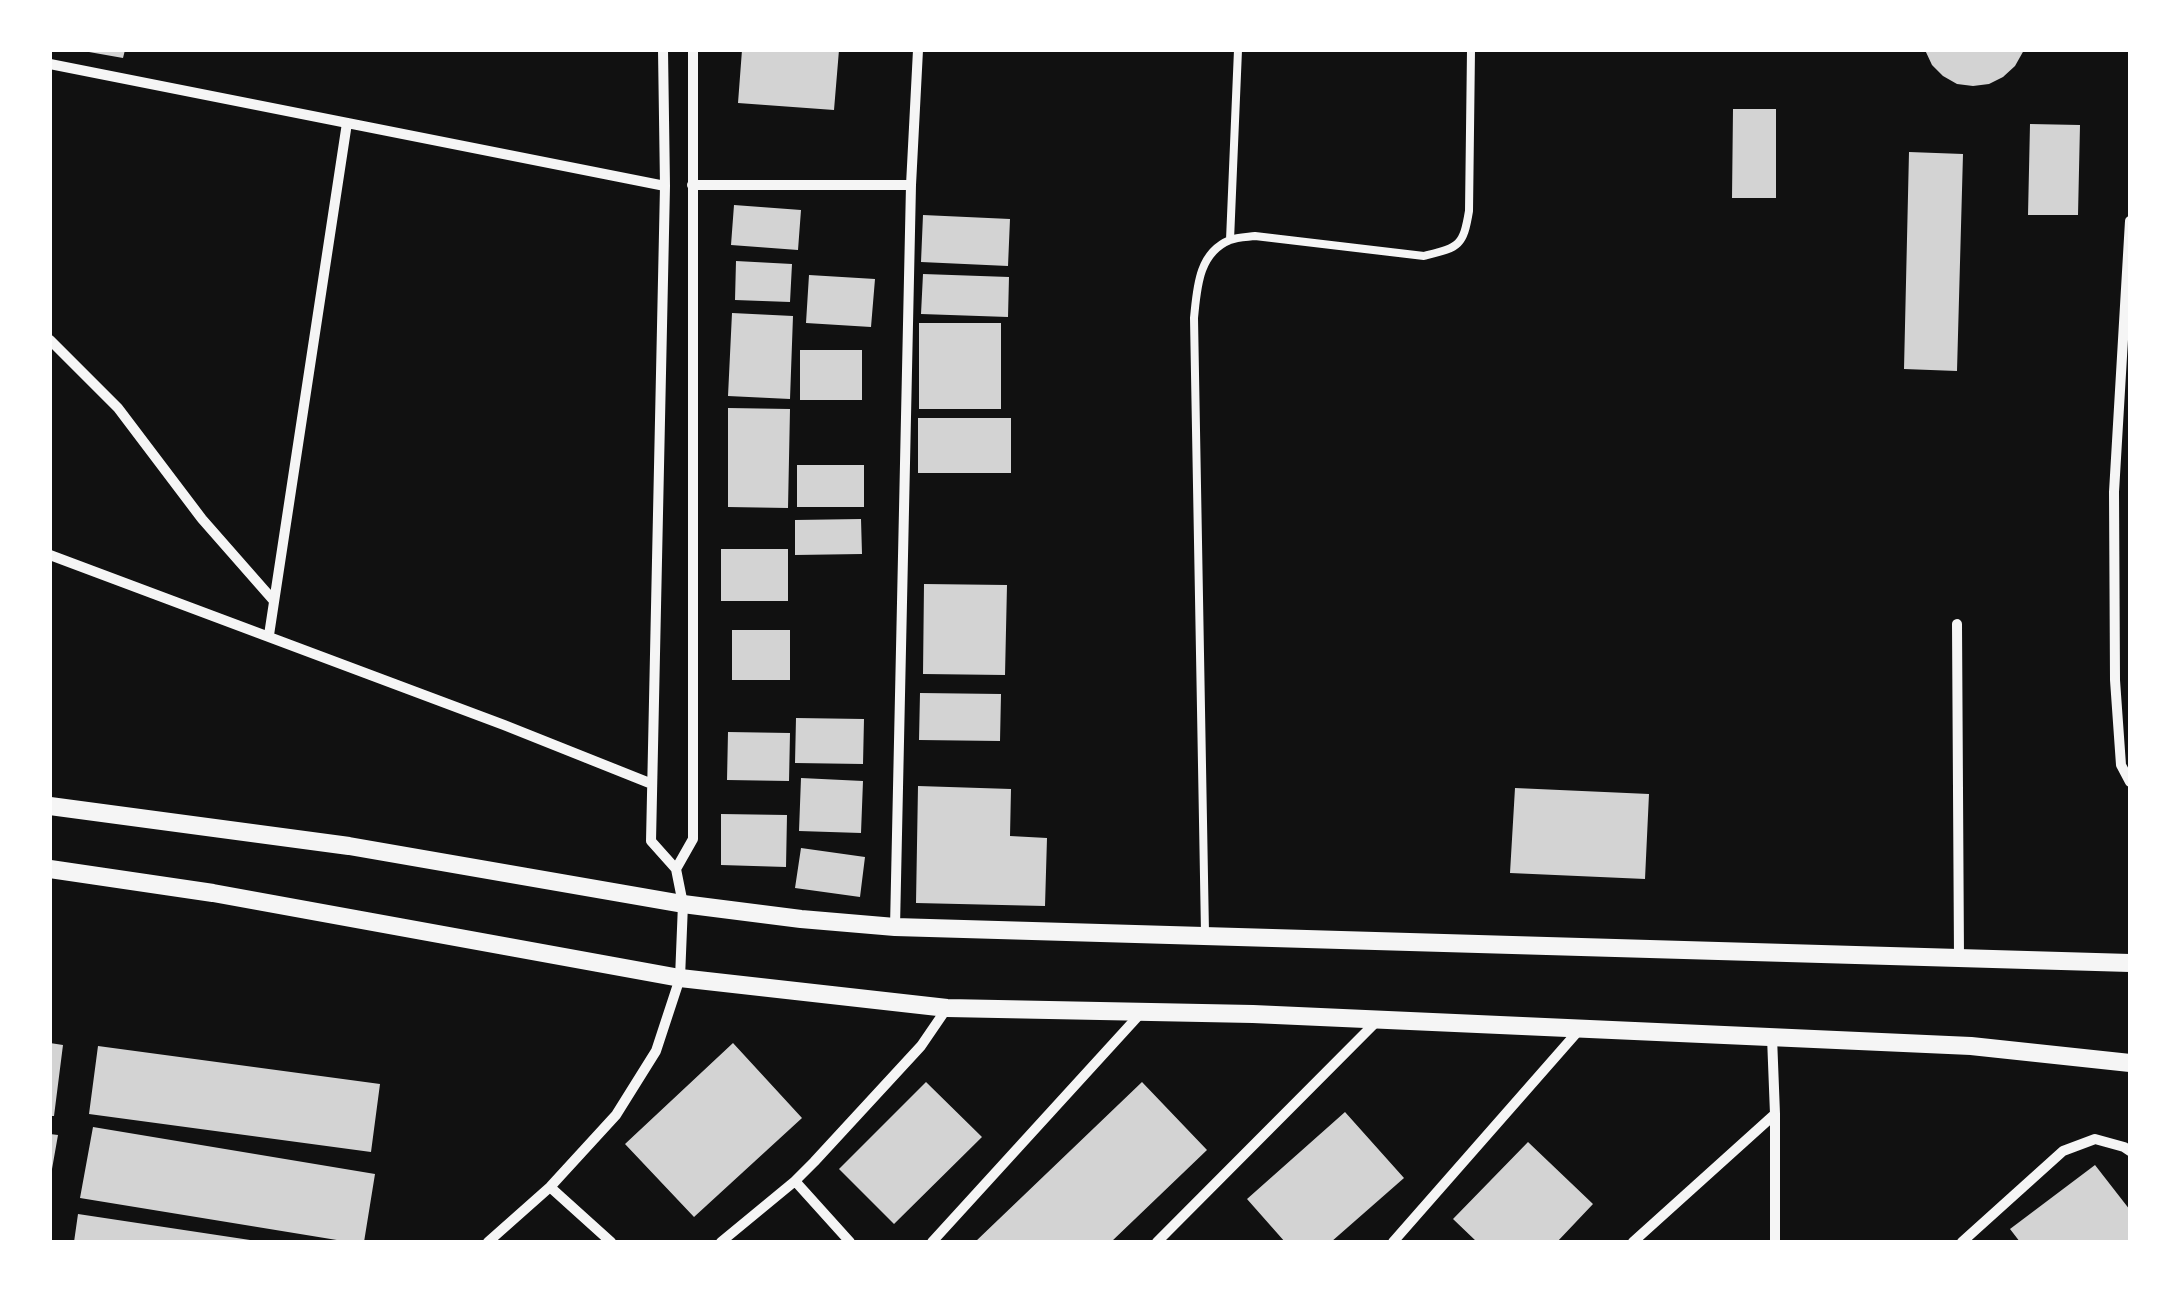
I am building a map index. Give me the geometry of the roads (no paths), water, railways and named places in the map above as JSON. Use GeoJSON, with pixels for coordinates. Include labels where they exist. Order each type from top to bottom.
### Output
{"type":"FeatureCollection","features":[{"type":"Feature","properties":{"kind":"street"},"geometry":{"type":"LineString","coordinates":[[488,1242],[550,1187],[616,1115],[656,1051],[680,978],[684,904],[676,869],[651,840],[665,186],[664,50]]}},
{"type":"Feature","properties":{"kind":"street"},"geometry":{"type":"LineString","coordinates":[[676,869],[693,839],[693,50]]}},
{"type":"Feature","properties":{"kind":"street"},"geometry":{"type":"LineString","coordinates":[[894,927],[918,50]]}},
{"type":"Feature","properties":{"kind":"street"},"geometry":{"type":"LineString","coordinates":[[50,64],[665,186]]}},
{"type":"Feature","properties":{"kind":"street"},"geometry":{"type":"LineString","coordinates":[[269,635],[348,123]]}},
{"type":"Feature","properties":{"kind":"street"},"geometry":{"type":"LineString","coordinates":[[692,184],[912,185]]}},
{"type":"Feature","properties":{"kind":"street"},"geometry":{"type":"LineString","coordinates":[[2130,221],[2114,492],[2115,680],[2121,764],[2130,782]]}},
{"type":"Feature","properties":{"kind":"street"},"geometry":{"type":"LineString","coordinates":[[50,340],[118,408],[202,519],[274,601]]}},
{"type":"Feature","properties":{"kind":"street"},"geometry":{"type":"LineString","coordinates":[[50,555],[269,635],[652,784]]}},
{"type":"Feature","properties":{"kind":"street"},"geometry":{"type":"LineString","coordinates":[[1957,624],[1959,958]]}},
{"type":"Feature","properties":{"kind":"street"},"geometry":{"type":"LineString","coordinates":[[50,806],[348,846],[684,904],[894,927],[2130,963]]}},
{"type":"Feature","properties":{"kind":"street"},"geometry":{"type":"LineString","coordinates":[[50,869],[213,892],[680,978],[947,1008],[1378,1020],[1971,1046],[2130,1063]]}},
{"type":"Feature","properties":{"kind":"street"},"geometry":{"type":"LineString","coordinates":[[720,1242],[795,1181],[922,1046],[947,1008]]}},
{"type":"Feature","properties":{"kind":"street"},"geometry":{"type":"LineString","coordinates":[[932,1242],[1141,1012]]}},
{"type":"Feature","properties":{"kind":"street"},"geometry":{"type":"LineString","coordinates":[[1158,1242],[1378,1020]]}},
{"type":"Feature","properties":{"kind":"street"},"geometry":{"type":"LineString","coordinates":[[1392,1242],[1581,1028]]}},
{"type":"Feature","properties":{"kind":"street"},"geometry":{"type":"LineString","coordinates":[[1772,1037],[1774,1242]]}},
{"type":"Feature","properties":{"kind":"street"},"geometry":{"type":"LineString","coordinates":[[1633,1242],[1775,1114]]}},
{"type":"Feature","properties":{"kind":"street"},"geometry":{"type":"LineString","coordinates":[[1968,1240],[2064,1151],[2096,1139],[2130,1151]]}},
{"type":"Feature","properties":{"kind":"street"},"geometry":{"type":"LineString","coordinates":[[795,1181],[850,1242]]}},
{"type":"Feature","properties":{"kind":"street"},"geometry":{"type":"LineString","coordinates":[[550,1187],[611,1242]]}},
{"type":"Feature","properties":{"kind":"street"},"geometry":{"type":"LineString","coordinates":[[1403,1232],[1413,1242]]}},
{"type":"Feature","properties":{"kind":"lane"},"geometry":{"type":"LineString","coordinates":[[1230,240],[1238,50]]}},
{"type":"Feature","properties":{"kind":"lane"},"geometry":{"type":"LineString","coordinates":[[1205,935],[1194,318],[1198,276],[1211,252],[1230,240],[1255,236],[1424,256],[1450,250],[1464,237],[1469,211],[1471,50]]}}]}
